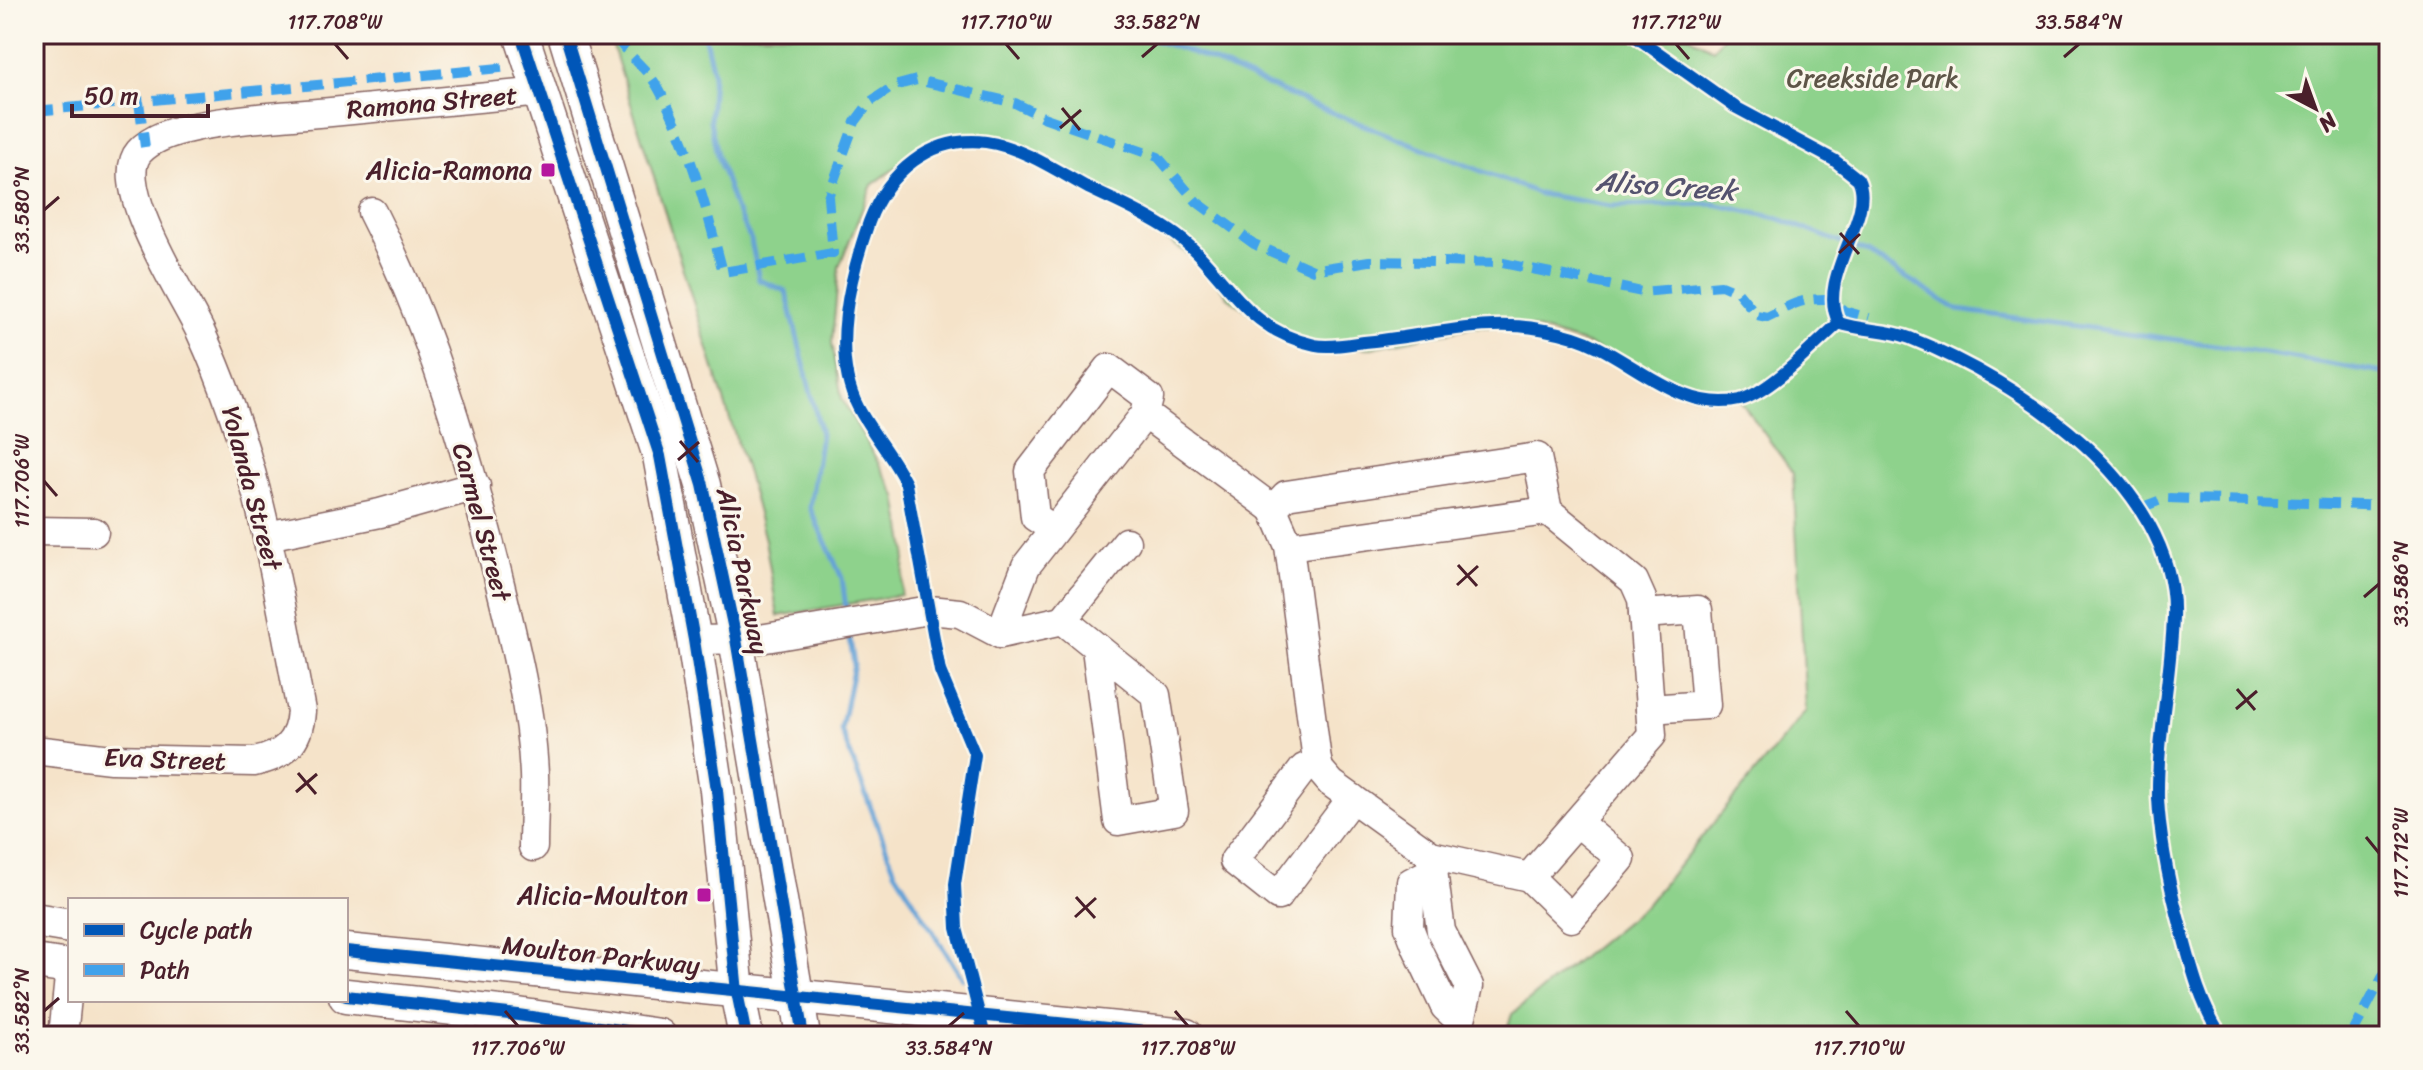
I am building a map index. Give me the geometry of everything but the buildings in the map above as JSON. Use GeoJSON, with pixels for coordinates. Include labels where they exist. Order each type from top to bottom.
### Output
{"type":"FeatureCollection","features":[{"type":"Feature","properties":{"kind":"main road"},"geometry":{"type":"LineString","coordinates":[[521,34],[660,456],[694,640],[717,790],[737,992],[746,1036]]}},
{"type":"Feature","properties":{"kind":"main road","name":"Alicia Parkway"},"geometry":{"type":"LineString","coordinates":[[565,34],[703,485],[736,639],[803,1036]]}},
{"type":"Feature","properties":{"kind":"main road"},"geometry":{"type":"LineString","coordinates":[[542,92],[578,80]]}},
{"type":"Feature","properties":{"kind":"main road"},"geometry":{"type":"LineString","coordinates":[[34,920],[68,926]]}},
{"type":"Feature","properties":{"kind":"main road","name":"Moulton Parkway"},"geometry":{"type":"LineString","coordinates":[[348,951],[1186,1036]]}},
{"type":"Feature","properties":{"kind":"main road"},"geometry":{"type":"LineString","coordinates":[[34,962],[68,967]]}},
{"type":"Feature","properties":{"kind":"main road"},"geometry":{"type":"LineString","coordinates":[[348,996],[518,1015],[659,1036]]}},
{"type":"Feature","properties":{"kind":"street","name":"Ramona Street"},"geometry":{"type":"LineString","coordinates":[[137,154],[150,142],[170,133],[222,122],[542,92]]}},
{"type":"Feature","properties":{"kind":"street","name":"Yolanda Street"},"geometry":{"type":"LineString","coordinates":[[137,154],[131,169],[133,187],[155,241],[221,378],[248,450],[301,711],[300,729],[292,744]]}},
{"type":"Feature","properties":{"kind":"street","name":"Carmel Street"},"geometry":{"type":"LineString","coordinates":[[372,212],[399,266],[476,486],[509,622],[528,724],[534,774],[533,847]]}},
{"type":"Feature","properties":{"kind":"street"},"geometry":{"type":"LineString","coordinates":[[1000,634],[1026,566],[1052,528],[1145,414],[1149,398],[1109,368],[1030,471],[1035,517],[1052,528]]}},
{"type":"Feature","properties":{"kind":"street"},"geometry":{"type":"LineString","coordinates":[[1145,414],[1273,509],[1289,546],[1318,764],[1331,783],[1431,864],[1529,877],[1571,918],[1621,859],[1577,822]]}},
{"type":"Feature","properties":{"kind":"street"},"geometry":{"type":"LineString","coordinates":[[1273,509],[1286,495],[1537,457],[1548,511],[1634,581],[1642,599],[1652,735],[1529,877]]}},
{"type":"Feature","properties":{"kind":"street"},"geometry":{"type":"LineString","coordinates":[[267,536],[380,513],[476,486]]}},
{"type":"Feature","properties":{"kind":"street"},"geometry":{"type":"LineString","coordinates":[[1289,546],[1548,511]]}},
{"type":"Feature","properties":{"kind":"street"},"geometry":{"type":"LineString","coordinates":[[34,531],[94,532]]}},
{"type":"Feature","properties":{"kind":"street"},"geometry":{"type":"LineString","coordinates":[[694,640],[760,639],[923,611],[960,613],[1000,634],[1063,620],[1126,542]]}},
{"type":"Feature","properties":{"kind":"street"},"geometry":{"type":"LineString","coordinates":[[1643,614],[1698,610],[1706,705],[1650,709]]}},
{"type":"Feature","properties":{"kind":"street"},"geometry":{"type":"LineString","coordinates":[[1063,620],[1156,695],[1174,811],[1118,821],[1096,648]]}},
{"type":"Feature","properties":{"kind":"street","name":"Eva Street"},"geometry":{"type":"LineString","coordinates":[[34,750],[111,759],[254,762],[274,758],[292,744]]}},
{"type":"Feature","properties":{"kind":"street"},"geometry":{"type":"LineString","coordinates":[[1318,764],[1304,768],[1234,861],[1278,896],[1352,798]]}},
{"type":"Feature","properties":{"kind":"street"},"geometry":{"type":"LineString","coordinates":[[1431,864],[1438,887],[1441,931],[1469,986],[1458,1028]]}},
{"type":"Feature","properties":{"kind":"street"},"geometry":{"type":"LineString","coordinates":[[63,1036],[68,987]]}},
{"type":"Feature","properties":{"kind":"green space","name":"Creekside Park"},"geometry":{"type":"Polygon","coordinates":[[[609,34],[1685,34],[1713,49],[1725,34],[2389,34],[2389,1036],[1567,1036],[1508,1026],[1512,1014],[1646,905],[1806,711],[1793,473],[1737,396],[1717,399],[1686,393],[1586,344],[1530,327],[1472,327],[1371,348],[1294,343],[1229,298],[1200,262],[1163,237],[1160,231],[1023,147],[938,137],[872,185],[839,267],[832,343],[842,399],[897,496],[906,551],[901,595],[778,616],[765,540],[749,480],[609,34]]]}},
{"type":"Feature","properties":{"kind":"waterway"},"geometry":{"type":"LineString","coordinates":[[704,34],[713,72],[710,121],[717,155],[735,208],[751,240],[759,280],[786,291],[821,434],[810,508],[842,578],[847,616]]}},
{"type":"Feature","properties":{"kind":"waterway","name":"Aliso Creek"},"geometry":{"type":"LineString","coordinates":[[1136,34],[1201,56],[1310,104],[1540,194],[1611,206],[1714,204],[1777,218],[1867,253],[1958,310],[2222,346],[2389,374]]}},
{"type":"Feature","properties":{"kind":"waterway"},"geometry":{"type":"LineString","coordinates":[[849,634],[854,664],[841,730],[895,871],[962,978]]}},
{"type":"Feature","properties":{"kind":"marked path"},"geometry":{"type":"LineString","coordinates":[[614,34],[652,79],[669,108],[696,177],[723,272],[833,253],[828,197],[855,122],[870,102],[894,86],[917,80],[1015,103],[1043,117],[1158,157],[1197,202],[1254,244],[1313,270],[1369,261],[1503,263],[1642,292],[1721,285],[1738,292],[1757,315],[1767,317],[1804,301],[1831,299],[1844,311],[1869,318]]}},
{"type":"Feature","properties":{"kind":"marked path"},"geometry":{"type":"LineString","coordinates":[[594,41],[614,35]]}},
{"type":"Feature","properties":{"kind":"marked path"},"geometry":{"type":"LineString","coordinates":[[34,111],[511,67]]}},
{"type":"Feature","properties":{"kind":"marked path"},"geometry":{"type":"LineString","coordinates":[[139,102],[145,147]]}},
{"type":"Feature","properties":{"kind":"marked path"},"geometry":{"type":"LineString","coordinates":[[2140,508],[2166,498],[2389,506]]}},
{"type":"Feature","properties":{"kind":"marked path"},"geometry":{"type":"LineString","coordinates":[[2351,1036],[2389,965]]}},
{"type":"Feature","properties":{"kind":"cycle path"},"geometry":{"type":"LineString","coordinates":[[521,34],[660,456],[694,640],[717,790],[737,992],[746,1036]]}},
{"type":"Feature","properties":{"kind":"cycle path"},"geometry":{"type":"LineString","coordinates":[[565,34],[703,485],[736,639],[803,1036]]}},
{"type":"Feature","properties":{"kind":"cycle path"},"geometry":{"type":"LineString","coordinates":[[1632,34],[1735,107],[1834,160],[1858,179],[1862,194],[1860,211],[1834,287],[1833,305],[1839,323]]}},
{"type":"Feature","properties":{"kind":"cycle path"},"geometry":{"type":"LineString","coordinates":[[985,1036],[957,928],[955,884],[975,755],[940,671],[906,484],[858,407],[845,363],[846,315],[855,267],[877,204],[899,173],[930,151],[966,141],[986,142],[1026,154],[1169,230],[1205,261],[1250,311],[1289,337],[1315,345],[1340,345],[1478,327],[1523,327],[1586,341],[1683,394],[1720,402],[1740,400],[1765,388],[1839,323]]}},
{"type":"Feature","properties":{"kind":"cycle path"},"geometry":{"type":"LineString","coordinates":[[1839,323],[1910,338],[1997,381],[2084,444],[2120,482],[2149,524],[2168,569],[2173,617],[2158,775],[2163,843],[2174,902],[2195,979],[2222,1036]]}},
{"type":"Feature","properties":{"kind":"cycle path"},"geometry":{"type":"LineString","coordinates":[[348,951],[1186,1036]]}},
{"type":"Feature","properties":{"kind":"cycle path"},"geometry":{"type":"LineString","coordinates":[[348,996],[518,1015],[659,1036]]}},
{"type":"Feature","properties":{"kind":"place","name":"Alicia-Ramona"},"geometry":{"type":"Point","coordinates":[548,170]}},
{"type":"Feature","properties":{"kind":"place","name":"Alicia-Moulton"},"geometry":{"type":"Point","coordinates":[704,895]}}]}
